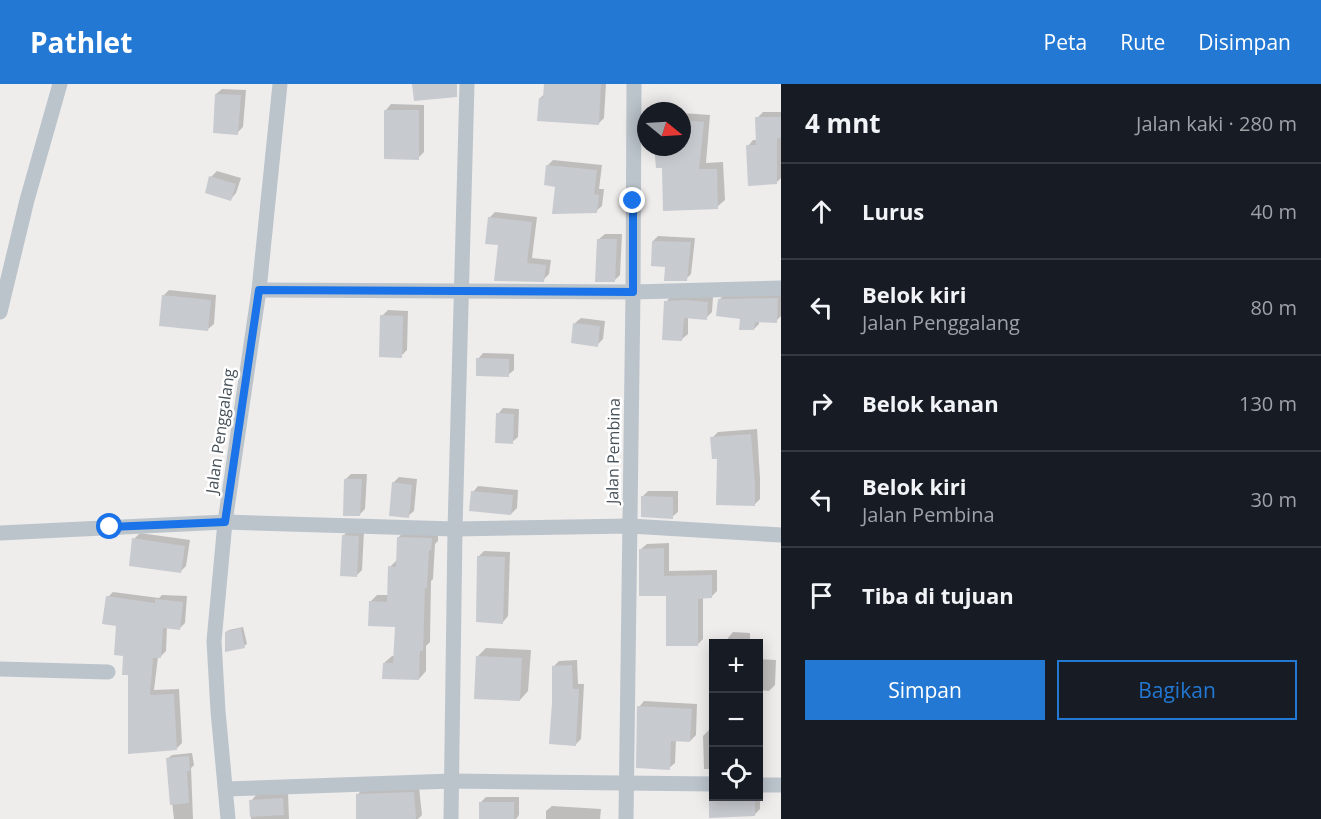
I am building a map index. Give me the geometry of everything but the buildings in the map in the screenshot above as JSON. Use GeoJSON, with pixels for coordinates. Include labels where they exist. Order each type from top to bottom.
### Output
{"type":"FeatureCollection","features":[{"type":"Feature","properties":{"kind":"street"},"geometry":{"type":"LineString","coordinates":[[0,312],[27,200],[60,84]]}},
{"type":"Feature","properties":{"kind":"street","name":"Jalan Penggalang"},"geometry":{"type":"LineString","coordinates":[[228,819],[214,641],[225,522],[259,290],[280,84]]}},
{"type":"Feature","properties":{"kind":"street"},"geometry":{"type":"LineString","coordinates":[[451,819],[455,529],[468,84]]}},
{"type":"Feature","properties":{"kind":"street","name":"Jalan Pembina"},"geometry":{"type":"LineString","coordinates":[[626,819],[634,84]]}},
{"type":"Feature","properties":{"kind":"street"},"geometry":{"type":"LineString","coordinates":[[259,290],[633,292],[781,288]]}},
{"type":"Feature","properties":{"kind":"street"},"geometry":{"type":"LineString","coordinates":[[0,533],[225,522],[455,529],[630,526],[781,535]]}},
{"type":"Feature","properties":{"kind":"street"},"geometry":{"type":"LineString","coordinates":[[0,669],[108,672]]}},
{"type":"Feature","properties":{"kind":"street"},"geometry":{"type":"LineString","coordinates":[[226,789],[452,782],[709,784]]}},
{"type":"Feature","properties":{"kind":"street"},"geometry":{"type":"LineString","coordinates":[[763,785],[781,785]]}},
{"type":"Feature","properties":{"kind":"route"},"geometry":{"type":"LineString","coordinates":[[110,527],[225,522],[259,290],[633,292],[633,201]]}}]}
